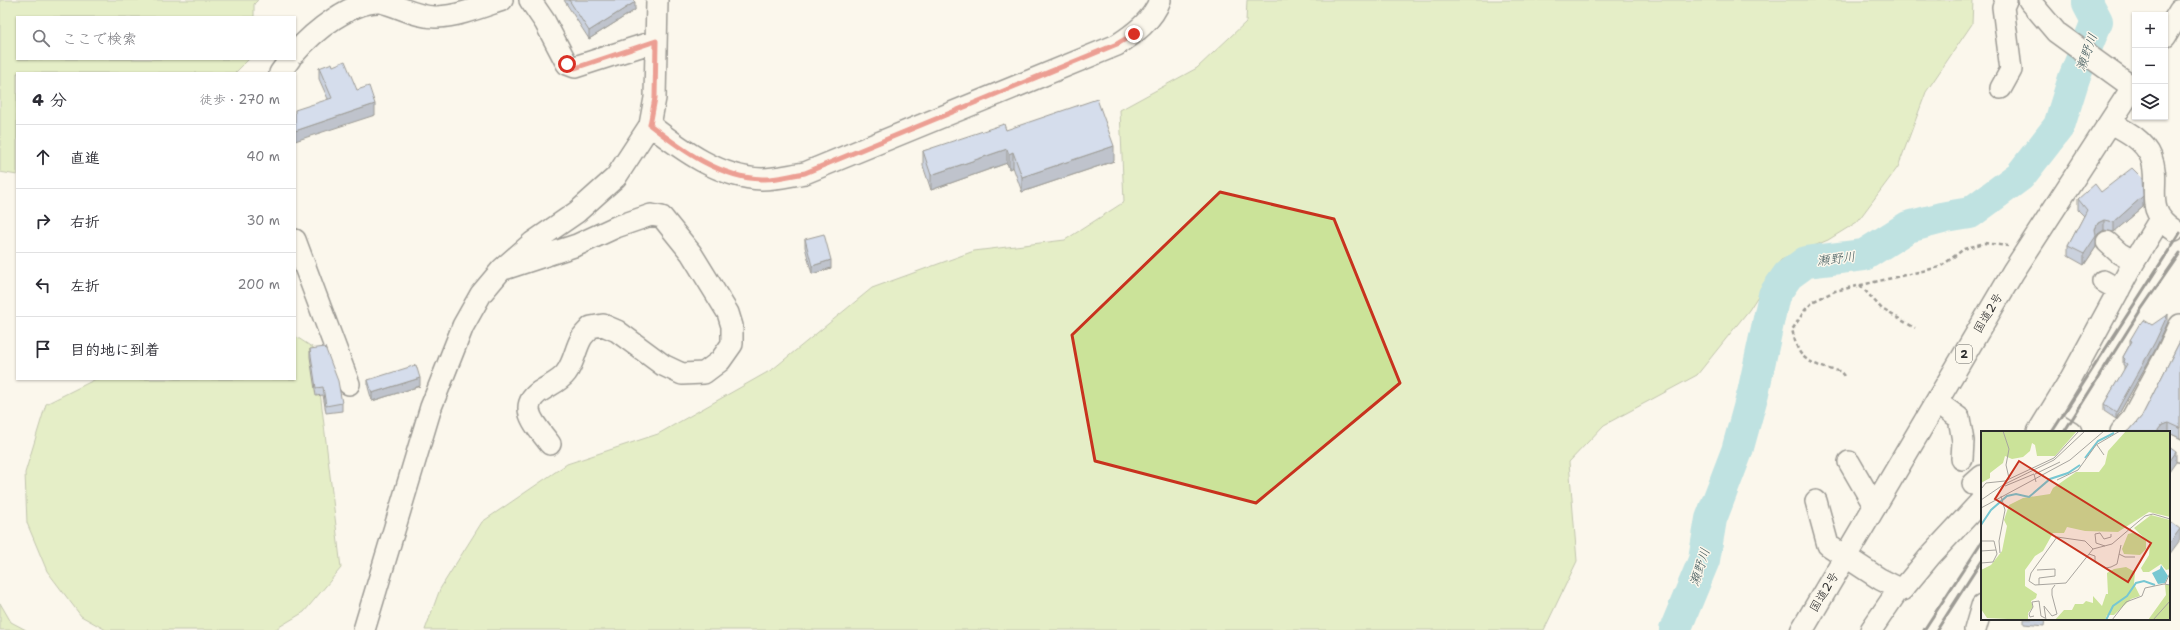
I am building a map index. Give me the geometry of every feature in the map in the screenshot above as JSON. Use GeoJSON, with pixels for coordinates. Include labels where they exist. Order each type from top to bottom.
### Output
{"type":"FeatureCollection","features":[{"type":"Feature","properties":{"kind":"highway"},"geometry":{"type":"LineString","coordinates":[[2168,31],[2180,12]]}},
{"type":"Feature","properties":{"kind":"highway","name":"国道2号"},"geometry":{"type":"LineString","coordinates":[[1802,630],[2024,254],[2132,89]]}},
{"type":"Feature","properties":{"kind":"street"},"geometry":{"type":"LineString","coordinates":[[296,52],[325,25],[362,2],[381,2],[399,9],[436,17],[472,11],[502,0]]}},
{"type":"Feature","properties":{"kind":"street"},"geometry":{"type":"LineString","coordinates":[[530,0],[545,22],[567,64],[575,68],[656,41]]}},
{"type":"Feature","properties":{"kind":"street"},"geometry":{"type":"LineString","coordinates":[[364,630],[434,400],[463,326],[481,294],[502,269],[532,243],[577,212],[616,177],[650,125],[655,98],[657,0]]}},
{"type":"Feature","properties":{"kind":"street"},"geometry":{"type":"LineString","coordinates":[[650,125],[682,149],[741,178],[764,179],[805,173],[1117,44],[1134,34],[1157,7],[1160,0]]}},
{"type":"Feature","properties":{"kind":"street"},"geometry":{"type":"LineString","coordinates":[[2001,88],[2011,70],[2003,7],[2006,0]]}},
{"type":"Feature","properties":{"kind":"street"},"geometry":{"type":"LineString","coordinates":[[2029,0],[2056,32],[2132,85]]}},
{"type":"Feature","properties":{"kind":"street"},"geometry":{"type":"LineString","coordinates":[[281,72],[289,60]]}},
{"type":"Feature","properties":{"kind":"street"},"geometry":{"type":"LineString","coordinates":[[2067,431],[2043,425],[2111,286],[2167,224],[2154,205],[2151,157],[2145,148],[2130,134],[2111,123]]}},
{"type":"Feature","properties":{"kind":"street"},"geometry":{"type":"LineString","coordinates":[[502,269],[577,246],[616,227],[651,215],[662,218],[675,231],[728,313],[732,326],[732,344],[720,361],[704,373],[682,374],[663,365],[617,331],[603,325],[590,327],[581,339],[576,357],[566,373],[556,383],[532,397],[529,404],[529,415],[550,444]]}},
{"type":"Feature","properties":{"kind":"street"},"geometry":{"type":"LineString","coordinates":[[2107,242],[2134,262]]}},
{"type":"Feature","properties":{"kind":"street"},"geometry":{"type":"LineString","coordinates":[[296,245],[300,266],[349,384]]}},
{"type":"Feature","properties":{"kind":"street"},"geometry":{"type":"LineString","coordinates":[[2126,431],[2173,358],[2180,325]]}},
{"type":"Feature","properties":{"kind":"street"},"geometry":{"type":"LineString","coordinates":[[1937,402],[1960,418],[1963,440],[1962,459]]}},
{"type":"Feature","properties":{"kind":"street"},"geometry":{"type":"LineString","coordinates":[[2170,446],[2180,451]]}},
{"type":"Feature","properties":{"kind":"street"},"geometry":{"type":"LineString","coordinates":[[1849,462],[1875,507]]}},
{"type":"Feature","properties":{"kind":"street"},"geometry":{"type":"LineString","coordinates":[[1871,630],[1899,589],[1902,590],[1979,486]]}},
{"type":"Feature","properties":{"kind":"street"},"geometry":{"type":"LineString","coordinates":[[1816,501],[1828,545],[1899,589]]}},
{"type":"Feature","properties":{"kind":"street"},"geometry":{"type":"LineString","coordinates":[[1975,630],[1981,609]]}},
{"type":"Feature","properties":{"kind":"path"},"geometry":{"type":"LineString","coordinates":[[1844,376],[1840,371],[1832,370],[1807,358],[1798,350],[1792,330],[1805,310],[1814,300],[1835,291],[1940,268],[1964,249],[1984,243],[2005,245],[2024,254]]}},
{"type":"Feature","properties":{"kind":"path"},"geometry":{"type":"LineString","coordinates":[[1860,285],[1882,309],[1915,328]]}},
{"type":"Feature","properties":{"kind":"highlighted area"},"geometry":{"type":"Polygon","coordinates":[[[1220,192],[1334,219],[1400,383],[1256,503],[1095,461],[1072,335],[1220,192]]]}},
{"type":"Feature","properties":{"kind":"green space"},"geometry":{"type":"Polygon","coordinates":[[[0,0],[258,0],[254,4],[254,16],[16,16],[16,60],[248,60],[236,72],[16,72],[16,175],[0,172],[0,0]]]}},
{"type":"Feature","properties":{"kind":"green space"},"geometry":{"type":"Polygon","coordinates":[[[1247,0],[1973,0],[1972,24],[1926,92],[1898,167],[1857,222],[1828,240],[1781,260],[1749,310],[1697,375],[1604,425],[1569,462],[1577,561],[1544,630],[425,630],[440,589],[482,522],[567,464],[658,434],[773,369],[872,288],[974,251],[1065,240],[1124,202],[1120,110],[1197,68],[1246,22],[1247,0]]]}},
{"type":"Feature","properties":{"kind":"green space"},"geometry":{"type":"Polygon","coordinates":[[[296,337],[315,349],[341,568],[304,612],[274,630],[106,630],[81,616],[47,571],[27,523],[25,473],[46,404],[94,380],[296,380],[296,337]]]}},
{"type":"Feature","properties":{"kind":"green space"},"geometry":{"type":"Polygon","coordinates":[[[0,603],[11,622],[26,630],[0,630],[0,603]]]}},
{"type":"Feature","properties":{"kind":"building"},"geometry":{"type":"Polygon","coordinates":[[[569,0],[633,0],[635,2],[589,31],[569,0]]]}},
{"type":"Feature","properties":{"kind":"building"},"geometry":{"type":"Polygon","coordinates":[[[345,61],[357,90],[369,86],[375,104],[296,131],[296,110],[332,98],[319,68],[332,63],[333,66],[345,61]]]}},
{"type":"Feature","properties":{"kind":"building"},"geometry":{"type":"Polygon","coordinates":[[[1097,99],[1114,146],[1022,177],[1013,152],[1009,154],[1007,149],[931,175],[923,151],[1004,124],[1006,130],[1097,99]]]}},
{"type":"Feature","properties":{"kind":"building"},"geometry":{"type":"Polygon","coordinates":[[[2132,168],[2142,178],[2143,196],[2114,222],[2104,220],[2098,223],[2095,229],[2096,236],[2084,254],[2068,246],[2087,210],[2078,199],[2095,184],[2101,192],[2132,168]]]}},
{"type":"Feature","properties":{"kind":"building"},"geometry":{"type":"Polygon","coordinates":[[[824,234],[831,260],[812,266],[805,239],[824,234]]]}},
{"type":"Feature","properties":{"kind":"building"},"geometry":{"type":"Polygon","coordinates":[[[2168,314],[2155,342],[2116,412],[2104,404],[2127,364],[2124,362],[2125,359],[2123,357],[2132,341],[2130,340],[2140,323],[2141,324],[2144,320],[2152,325],[2168,314]]]}},
{"type":"Feature","properties":{"kind":"building"},"geometry":{"type":"Polygon","coordinates":[[[2180,341],[2180,428],[2169,423],[2162,425],[2158,431],[2128,431],[2142,416],[2180,341]]]}},
{"type":"Feature","properties":{"kind":"building"},"geometry":{"type":"Polygon","coordinates":[[[325,347],[338,381],[342,403],[326,406],[323,387],[316,388],[310,349],[325,347]]]}},
{"type":"Feature","properties":{"kind":"building"},"geometry":{"type":"Polygon","coordinates":[[[416,365],[420,378],[372,393],[368,380],[416,365]]]}},
{"type":"Feature","properties":{"kind":"building"},"geometry":{"type":"Polygon","coordinates":[[[2170,448],[2176,452],[2170,461],[2170,448]]]}},
{"type":"Feature","properties":{"kind":"building"},"geometry":{"type":"Polygon","coordinates":[[[2170,522],[2180,529],[2170,543],[2170,522]]]}},
{"type":"Feature","properties":{"kind":"waterway","name":"瀬野川"},"geometry":{"type":"LineString","coordinates":[[1675,630],[1704,560],[1711,519],[1737,451],[1753,393],[1774,295],[1788,275],[1806,262],[1864,255],[1908,227],[1946,217],[1970,213],[2020,176],[2059,126],[2074,78],[2097,21],[2088,4],[2088,0]]}},
{"type":"Feature","properties":{"kind":"railway"},"geometry":{"type":"LineString","coordinates":[[2053,431],[2180,233]]}},
{"type":"Feature","properties":{"kind":"railway"},"geometry":{"type":"LineString","coordinates":[[2065,431],[2140,311],[2180,253]]}},
{"type":"Feature","properties":{"kind":"railway"},"geometry":{"type":"LineString","coordinates":[[1924,630],[1981,543]]}},
{"type":"Feature","properties":{"kind":"railway"},"geometry":{"type":"LineString","coordinates":[[1937,630],[1981,562]]}},
{"type":"Feature","properties":{"kind":"route"},"geometry":{"type":"LineString","coordinates":[[567,64],[575,68],[656,41],[655,98],[650,125],[682,149],[723,170],[741,178],[764,179],[805,173],[1117,44],[1134,34]]}}]}
